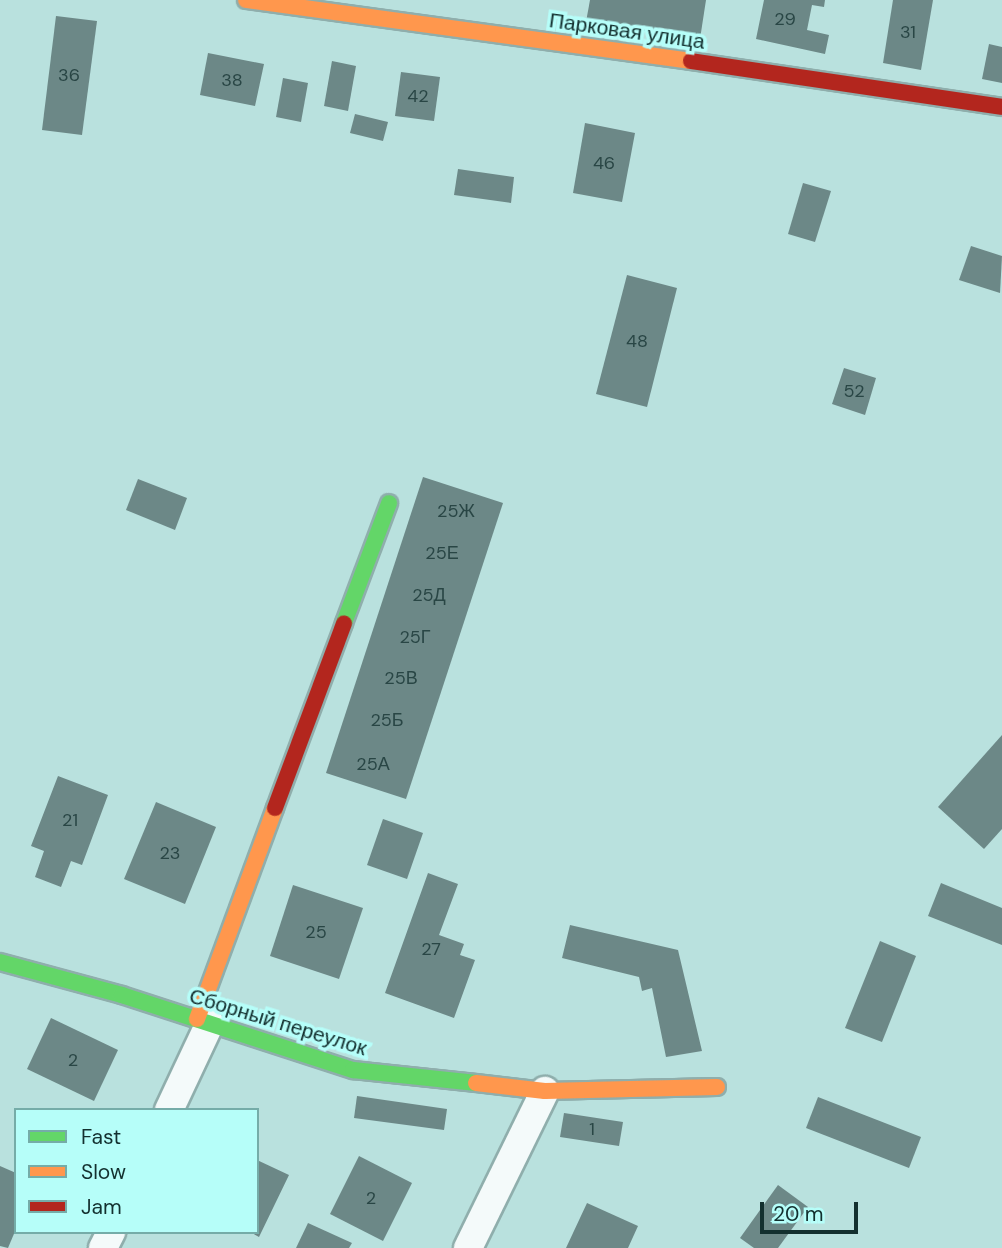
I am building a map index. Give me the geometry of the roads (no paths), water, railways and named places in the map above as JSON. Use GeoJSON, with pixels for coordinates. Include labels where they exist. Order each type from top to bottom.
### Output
{"type":"FeatureCollection","features":[{"type":"Feature","properties":{"kind":"street","name":"Парковая улица"},"geometry":{"type":"LineString","coordinates":[[246,0],[772,72],[1002,107]]}},
{"type":"Feature","properties":{"kind":"street"},"geometry":{"type":"LineString","coordinates":[[170,1108],[204,1021],[389,503]]}},
{"type":"Feature","properties":{"kind":"street","name":"Сборный переулок"},"geometry":{"type":"LineString","coordinates":[[0,962],[204,1021],[353,1070],[545,1091],[717,1087]]}},
{"type":"Feature","properties":{"kind":"street"},"geometry":{"type":"LineString","coordinates":[[468,1248],[545,1091]]}}]}
